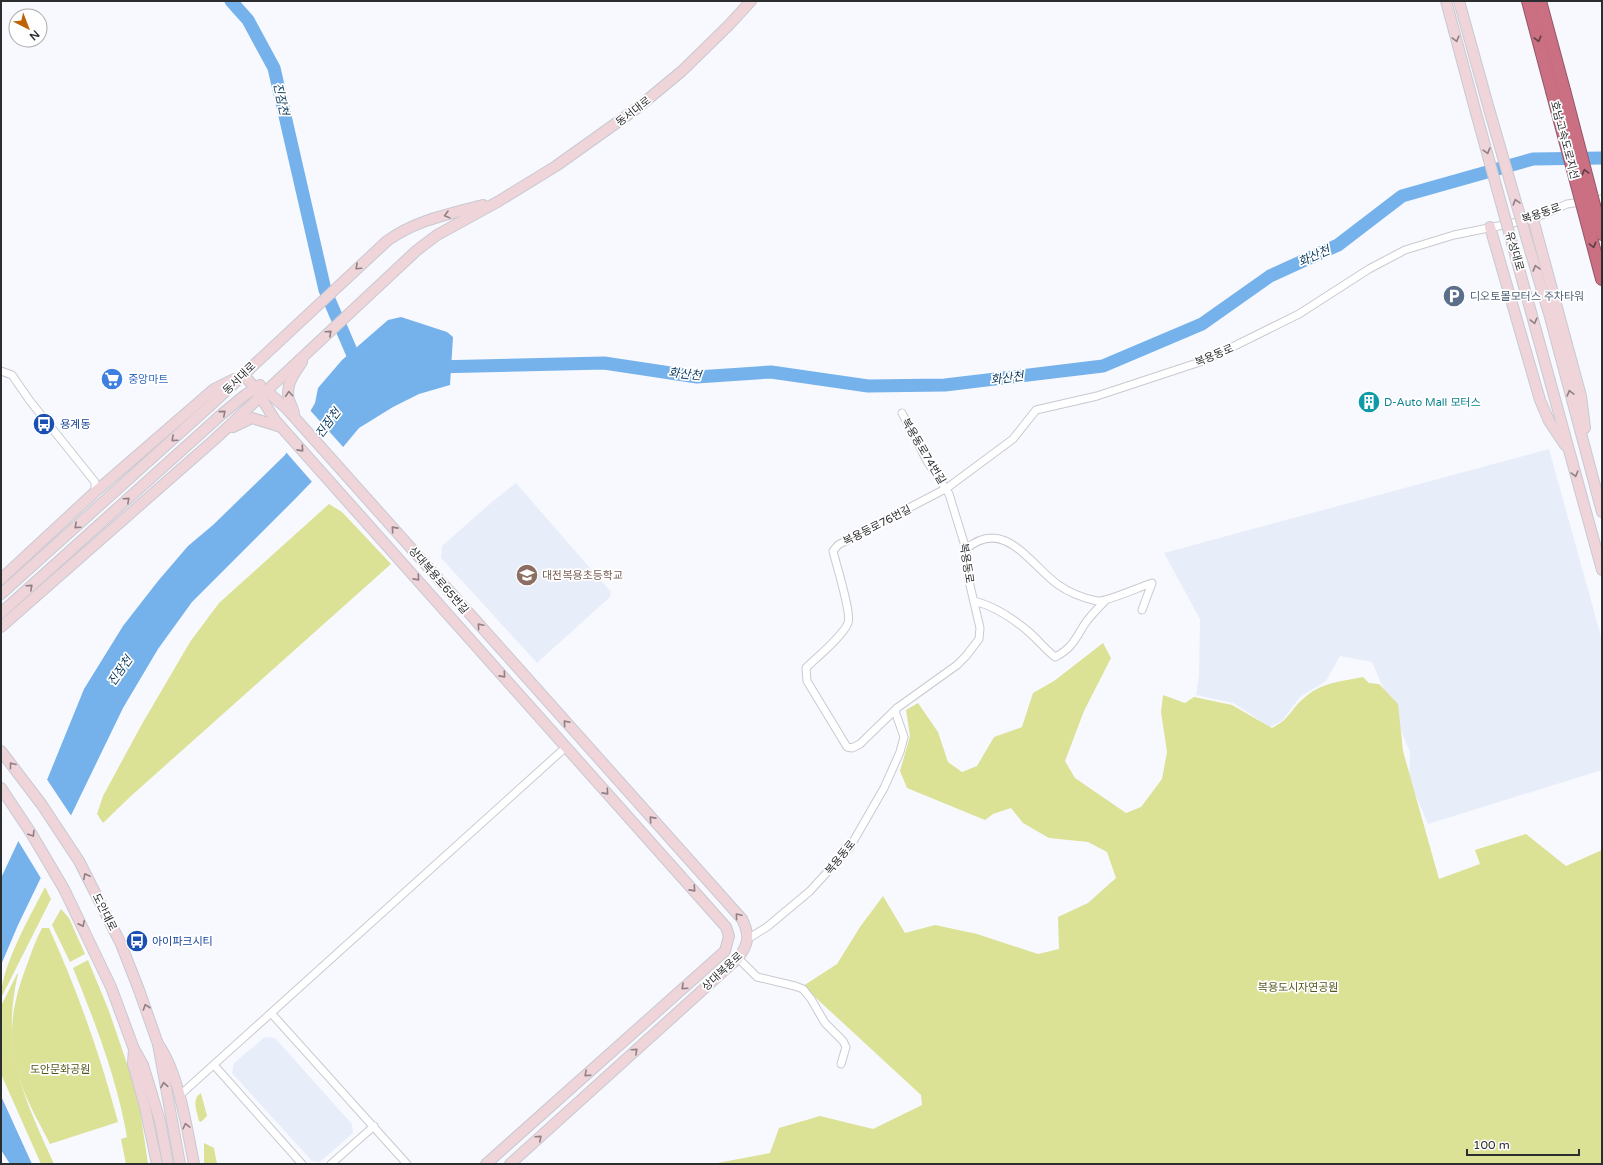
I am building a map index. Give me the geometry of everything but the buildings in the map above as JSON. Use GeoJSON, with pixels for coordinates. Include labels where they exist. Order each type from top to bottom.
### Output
{"type":"FeatureCollection","features":[{"type":"Feature","properties":{"kind":"highway","name":"호남고속도로지선"},"geometry":{"type":"LineString","coordinates":[[1528,1],[1558,90]]}},
{"type":"Feature","properties":{"kind":"highway","name":"호남고속도로지선"},"geometry":{"type":"LineString","coordinates":[[1540,1],[1558,90],[1590,210],[1602,279]]}},
{"type":"Feature","properties":{"kind":"highway","name":"호남고속도로지선"},"geometry":{"type":"LineString","coordinates":[[1590,210],[1602,234]]}},
{"type":"Feature","properties":{"kind":"street","name":"동서대로"},"geometry":{"type":"LineString","coordinates":[[1,614],[222,414],[260,391],[278,378],[401,267],[416,251],[437,234],[499,201],[588,145],[636,109],[692,61],[730,25],[751,1]]}},
{"type":"Feature","properties":{"kind":"street","name":"유성대로"},"geometry":{"type":"LineString","coordinates":[[1446,1],[1602,570]]}},
{"type":"Feature","properties":{"kind":"street","name":"유성대로"},"geometry":{"type":"LineString","coordinates":[[1459,1],[1550,317],[1602,512]]}},
{"type":"Feature","properties":{"kind":"street","name":"복용동로"},"geometry":{"type":"LineString","coordinates":[[749,938],[767,927],[810,891],[850,847],[884,788],[900,752],[904,737],[895,711],[897,708],[957,665],[974,647],[979,639],[980,628],[969,581],[966,548],[947,488],[1013,439],[1036,410],[1097,396],[1206,360],[1300,314],[1369,269],[1404,250],[1490,227],[1533,219],[1567,204],[1602,199]]}},
{"type":"Feature","properties":{"kind":"street","name":"동서대로"},"geometry":{"type":"LineString","coordinates":[[1,594],[387,241],[403,229],[426,220],[499,201]]}},
{"type":"Feature","properties":{"kind":"street"},"geometry":{"type":"LineString","coordinates":[[1533,219],[1581,396],[1589,464]]}},
{"type":"Feature","properties":{"kind":"street"},"geometry":{"type":"LineString","coordinates":[[1490,227],[1540,400],[1549,421],[1570,453]]}},
{"type":"Feature","properties":{"kind":"street"},"geometry":{"type":"LineString","coordinates":[[294,417],[294,410],[289,398],[290,381],[310,349]]}},
{"type":"Feature","properties":{"kind":"street"},"geometry":{"type":"LineString","coordinates":[[1,371],[12,375],[20,384],[30,401],[95,482],[96,492]]}},
{"type":"Feature","properties":{"kind":"street"},"geometry":{"type":"LineString","coordinates":[[1,579],[96,492],[214,389],[243,374],[260,391],[214,440],[1,627]]}},
{"type":"Feature","properties":{"kind":"street","name":"상대복용로65번길"},"geometry":{"type":"LineString","coordinates":[[260,391],[286,408],[347,476],[742,920],[747,929],[749,938]]}},
{"type":"Feature","properties":{"kind":"street","name":"상대복용로65번길"},"geometry":{"type":"LineString","coordinates":[[260,391],[277,424],[335,486],[580,763]]}},
{"type":"Feature","properties":{"kind":"street","name":"복용동로74번길"},"geometry":{"type":"LineString","coordinates":[[902,413],[927,460],[947,488]]}},
{"type":"Feature","properties":{"kind":"street"},"geometry":{"type":"LineString","coordinates":[[214,440],[247,419],[257,419],[277,424]]}},
{"type":"Feature","properties":{"kind":"street","name":"복용동로76번길"},"geometry":{"type":"LineString","coordinates":[[897,708],[860,744],[852,748],[847,747],[806,681],[806,668],[835,640],[848,623],[849,612],[833,551],[838,545],[851,537],[873,528],[947,488]]}},
{"type":"Feature","properties":{"kind":"street"},"geometry":{"type":"LineString","coordinates":[[966,548],[977,540],[987,537],[999,539],[1014,545],[1058,584],[1076,595],[1105,601]]}},
{"type":"Feature","properties":{"kind":"street"},"geometry":{"type":"LineString","coordinates":[[974,601],[1001,613],[1021,626],[1055,657],[1066,651],[1077,638],[1085,624],[1105,601],[1130,590],[1152,583],[1142,610]]}},
{"type":"Feature","properties":{"kind":"street"},"geometry":{"type":"LineString","coordinates":[[179,1096],[566,747]]}},
{"type":"Feature","properties":{"kind":"street","name":"도안대로"},"geometry":{"type":"LineString","coordinates":[[1,751],[79,861],[121,944],[158,1044],[180,1164]]}},
{"type":"Feature","properties":{"kind":"street","name":"상대복용로"},"geometry":{"type":"LineString","coordinates":[[486,1164],[725,951],[728,944],[729,936],[726,927],[580,763]]}},
{"type":"Feature","properties":{"kind":"street"},"geometry":{"type":"LineString","coordinates":[[1,788],[64,889],[111,988],[134,1049],[143,1065],[160,1121],[168,1164]]}},
{"type":"Feature","properties":{"kind":"street","name":"상대복용로"},"geometry":{"type":"LineString","coordinates":[[510,1164],[738,958],[746,949],[749,938]]}},
{"type":"Feature","properties":{"kind":"street"},"geometry":{"type":"LineString","coordinates":[[738,958],[757,977],[803,989],[811,998],[825,1024],[843,1041],[846,1046],[841,1064]]}},
{"type":"Feature","properties":{"kind":"street"},"geometry":{"type":"LineString","coordinates":[[272,1013],[407,1164]]}},
{"type":"Feature","properties":{"kind":"street"},"geometry":{"type":"LineString","coordinates":[[158,1044],[166,1055],[179,1096],[194,1164]]}},
{"type":"Feature","properties":{"kind":"street"},"geometry":{"type":"LineString","coordinates":[[134,1049],[133,1064],[145,1107],[157,1164]]}},
{"type":"Feature","properties":{"kind":"street"},"geometry":{"type":"LineString","coordinates":[[214,1065],[302,1164]]}},
{"type":"Feature","properties":{"kind":"street"},"geometry":{"type":"LineString","coordinates":[[331,1164],[374,1126]]}},
{"type":"Feature","properties":{"kind":"shaded area"},"geometry":{"type":"Polygon","coordinates":[[[1549,449],[1602,640],[1602,770],[1428,824],[1409,780],[1410,752],[1372,662],[1340,656],[1326,681],[1300,697],[1282,721],[1270,727],[1233,703],[1196,695],[1199,675],[1200,619],[1164,553],[1549,449]]]}},
{"type":"Feature","properties":{"kind":"shaded area","name":"대전복용초등학교"},"geometry":{"type":"Polygon","coordinates":[[[516,483],[611,592],[610,597],[537,663],[441,558],[442,546],[493,501],[516,483]]]}},
{"type":"Feature","properties":{"kind":"shaded area"},"geometry":{"type":"Polygon","coordinates":[[[265,1037],[275,1038],[352,1124],[353,1133],[320,1162],[312,1161],[232,1073],[234,1063],[265,1037]]]}},
{"type":"Feature","properties":{"kind":"green space"},"geometry":{"type":"Polygon","coordinates":[[[329,504],[342,512],[391,564],[131,796],[103,823],[97,814],[103,796],[142,724],[190,642],[219,603],[329,504]]]}},
{"type":"Feature","properties":{"kind":"green space","name":"복용도시자연공원"},"geometry":{"type":"Polygon","coordinates":[[[1103,643],[1111,658],[1084,711],[1065,761],[1075,778],[1126,813],[1141,807],[1162,779],[1167,752],[1161,712],[1163,695],[1185,703],[1194,697],[1232,705],[1272,728],[1283,721],[1299,703],[1316,689],[1363,677],[1369,683],[1379,684],[1398,704],[1403,751],[1439,879],[1480,864],[1475,850],[1526,834],[1566,866],[1602,850],[1602,1164],[712,1164],[770,1153],[779,1128],[820,1116],[873,1129],[922,1105],[921,1095],[803,986],[837,964],[860,927],[883,896],[905,933],[935,925],[977,934],[1038,954],[1059,949],[1058,917],[1088,903],[1116,878],[1107,852],[1088,842],[1049,838],[1023,823],[1011,808],[993,814],[985,820],[907,788],[900,771],[910,736],[906,710],[918,703],[938,732],[948,762],[962,772],[977,766],[994,737],[1022,727],[1033,693],[1054,681],[1103,643]]]}},
{"type":"Feature","properties":{"kind":"green space"},"geometry":{"type":"Polygon","coordinates":[[[45,887],[51,899],[1,998],[2,985],[11,957],[24,927],[45,887]]]}},
{"type":"Feature","properties":{"kind":"green space"},"geometry":{"type":"Polygon","coordinates":[[[61,909],[69,918],[85,954],[70,962],[52,925],[61,909]]]}},
{"type":"Feature","properties":{"kind":"green space","name":"도안문화공원"},"geometry":{"type":"Polygon","coordinates":[[[42,928],[49,928],[79,1000],[104,1072],[118,1122],[50,1144],[21,1083],[13,1051],[12,1036],[14,1007],[22,978],[42,928]]]}},
{"type":"Feature","properties":{"kind":"green space"},"geometry":{"type":"Polygon","coordinates":[[[88,960],[109,1011],[138,1096],[148,1164],[126,1164],[121,1139],[127,1137],[123,1115],[97,1030],[73,968],[88,960]]]}},
{"type":"Feature","properties":{"kind":"green space"},"geometry":{"type":"Polygon","coordinates":[[[17,974],[13,1001],[12,1026],[18,1072],[33,1117],[54,1164],[41,1164],[1,1074],[1,1006],[17,974]]]}},
{"type":"Feature","properties":{"kind":"green space"},"geometry":{"type":"Polygon","coordinates":[[[201,1093],[207,1116],[201,1122],[199,1121],[195,1102],[196,1098],[201,1093]]]}},
{"type":"Feature","properties":{"kind":"green space"},"geometry":{"type":"Polygon","coordinates":[[[204,1143],[214,1148],[217,1164],[204,1164],[204,1143]]]}},
{"type":"Feature","properties":{"kind":"water"},"geometry":{"type":"Polygon","coordinates":[[[401,317],[447,332],[453,337],[450,385],[419,394],[393,407],[359,428],[329,464],[192,602],[158,649],[123,708],[18,925],[1,965],[1,878],[47,780],[84,689],[123,626],[158,581],[188,546],[213,525],[285,455],[315,403],[318,388],[342,360],[388,320],[401,317]]]}},
{"type":"Feature","properties":{"kind":"water"},"geometry":{"type":"Polygon","coordinates":[[[1,1096],[32,1164],[10,1164],[1,1150],[1,1096]]]}},
{"type":"Feature","properties":{"kind":"pier"},"geometry":{"type":"Polygon","coordinates":[[[309,409],[344,448],[313,483],[285,451],[309,409]]]}},
{"type":"Feature","properties":{"kind":"pier"},"geometry":{"type":"Polygon","coordinates":[[[46,778],[72,817],[42,880],[17,839],[46,778]]]}},
{"type":"Feature","properties":{"kind":"waterway","name":"진잠천"},"geometry":{"type":"LineString","coordinates":[[231,1],[248,20],[274,68],[325,290],[358,367]]}},
{"type":"Feature","properties":{"kind":"waterway","name":"화산천"},"geometry":{"type":"LineString","coordinates":[[434,367],[604,363],[697,377],[771,372],[868,386],[945,385],[1103,366],[1202,324],[1270,276],[1338,245],[1402,196],[1533,159],[1602,158]]}},
{"type":"Feature","properties":{"kind":"place","name":"디오토몰모터스 주차타워"},"geometry":{"type":"Point","coordinates":[1454,296]}},
{"type":"Feature","properties":{"kind":"place","name":"중앙마트"},"geometry":{"type":"Point","coordinates":[112,379]}},
{"type":"Feature","properties":{"kind":"place","name":"D-Auto Mall 모터스"},"geometry":{"type":"Point","coordinates":[1369,402]}},
{"type":"Feature","properties":{"kind":"place","name":"용계동"},"geometry":{"type":"Point","coordinates":[44,424]}},
{"type":"Feature","properties":{"kind":"place","name":"대전복용초등학교"},"geometry":{"type":"Point","coordinates":[527,575]}},
{"type":"Feature","properties":{"kind":"place","name":"아이파크시티"},"geometry":{"type":"Point","coordinates":[137,941]}}]}
